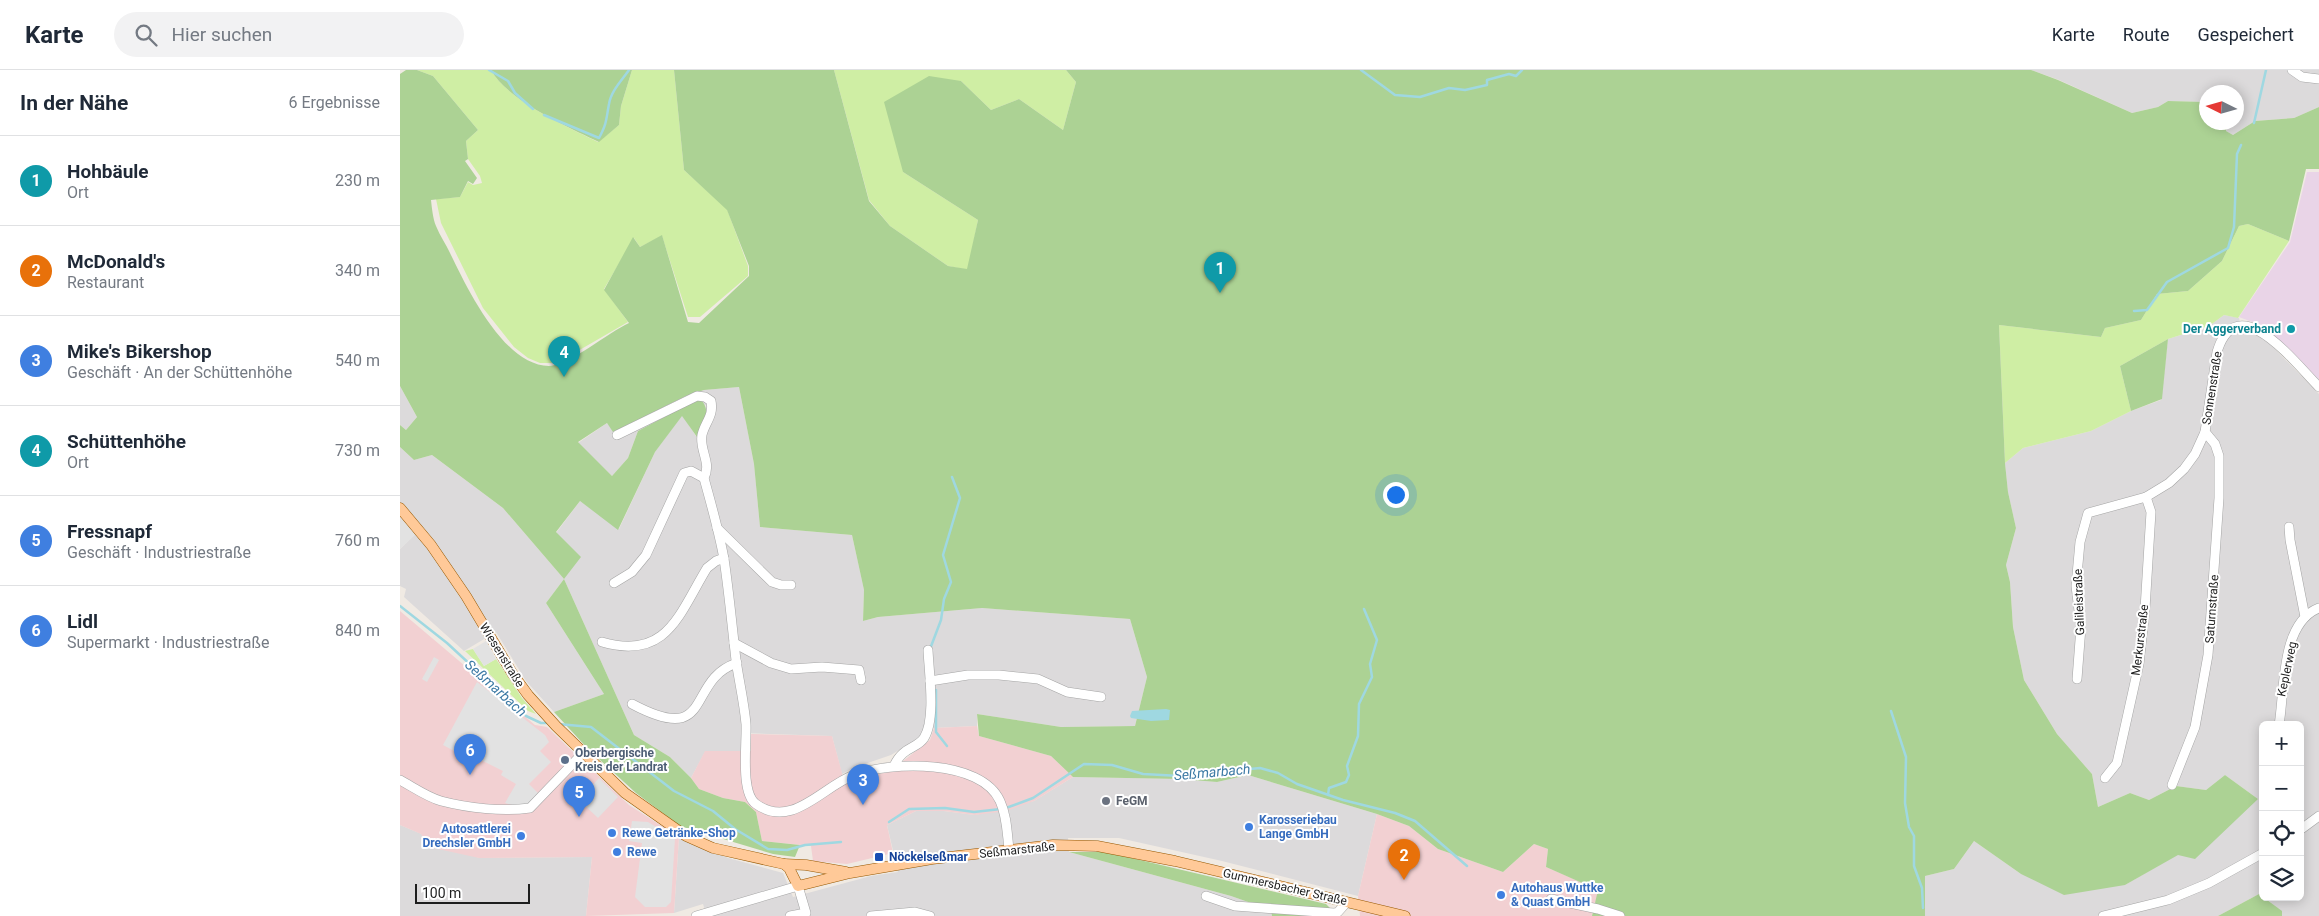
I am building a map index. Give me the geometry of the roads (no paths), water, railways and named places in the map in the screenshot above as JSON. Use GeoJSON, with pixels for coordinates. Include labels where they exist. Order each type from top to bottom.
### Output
{"type":"FeatureCollection","features":[{"type":"Feature","properties":{"kind":"main road","name":"Wiesenstraße"},"geometry":{"type":"LineString","coordinates":[[400,508],[431,545],[466,596],[512,673],[556,726],[625,793],[686,836],[713,848],[784,864],[806,864],[850,872]]}},
{"type":"Feature","properties":{"kind":"main road","name":"Seßmarstraße"},"geometry":{"type":"LineString","coordinates":[[798,886],[850,872],[1009,849],[1053,845],[1097,846],[1165,859]]}},
{"type":"Feature","properties":{"kind":"main road","name":"Gummersbacher Straße"},"geometry":{"type":"LineString","coordinates":[[1165,859],[1405,916]]}},
{"type":"Feature","properties":{"kind":"main road"},"geometry":{"type":"LineString","coordinates":[[784,864],[789,868],[798,886]]}},
{"type":"Feature","properties":{"kind":"street"},"geometry":{"type":"LineString","coordinates":[[2292,70],[2302,77],[2319,79]]}},
{"type":"Feature","properties":{"kind":"street","name":"Sonnenstraße"},"geometry":{"type":"LineString","coordinates":[[2084,526],[2088,513],[2146,497],[2169,483],[2184,469],[2195,454],[2205,432],[2216,352],[2228,330],[2237,326],[2249,325],[2258,330],[2277,345],[2319,387]]}},
{"type":"Feature","properties":{"kind":"street"},"geometry":{"type":"LineString","coordinates":[[617,435],[697,396],[705,397],[711,402],[712,409],[702,436],[708,471],[704,478],[724,558],[746,724],[747,790],[755,803],[769,810],[786,812],[802,808],[836,783],[856,774],[894,766],[941,768],[971,776],[986,783],[1000,800],[1005,816],[1009,849]]}},
{"type":"Feature","properties":{"kind":"street","name":"Saturnstraße"},"geometry":{"type":"LineString","coordinates":[[2172,785],[2195,727],[2208,655],[2219,498],[2219,456],[2215,444],[2205,432]]}},
{"type":"Feature","properties":{"kind":"street"},"geometry":{"type":"LineString","coordinates":[[614,583],[632,572],[646,554],[684,473],[691,471],[704,478]]}},
{"type":"Feature","properties":{"kind":"street","name":"Merkurstraße"},"geometry":{"type":"LineString","coordinates":[[2105,778],[2117,763],[2139,664],[2145,609],[2150,512],[2146,497]]}},
{"type":"Feature","properties":{"kind":"street","name":"Galileistraße"},"geometry":{"type":"LineString","coordinates":[[2077,679],[2081,627],[2076,586],[2078,559],[2084,526]]}},
{"type":"Feature","properties":{"kind":"street"},"geometry":{"type":"LineString","coordinates":[[2289,527],[2305,617]]}},
{"type":"Feature","properties":{"kind":"street"},"geometry":{"type":"LineString","coordinates":[[717,528],[772,582],[781,585],[791,585]]}},
{"type":"Feature","properties":{"kind":"street"},"geometry":{"type":"LineString","coordinates":[[602,642],[634,647],[644,645],[661,637],[673,626],[707,568],[724,558]]}},
{"type":"Feature","properties":{"kind":"street","name":"Keplerweg"},"geometry":{"type":"LineString","coordinates":[[2279,721],[2282,682],[2298,624],[2319,608]]}},
{"type":"Feature","properties":{"kind":"street"},"geometry":{"type":"LineString","coordinates":[[734,643],[771,663],[792,669],[822,667],[859,670],[861,680]]}},
{"type":"Feature","properties":{"kind":"street"},"geometry":{"type":"LineString","coordinates":[[894,766],[899,754],[923,740],[929,727],[930,681],[928,650]]}},
{"type":"Feature","properties":{"kind":"street"},"geometry":{"type":"LineString","coordinates":[[632,704],[654,716],[677,720],[687,716],[696,709],[712,681],[723,668],[737,663]]}},
{"type":"Feature","properties":{"kind":"street"},"geometry":{"type":"LineString","coordinates":[[930,681],[968,674],[999,675],[1038,679],[1067,692],[1101,697]]}},
{"type":"Feature","properties":{"kind":"street"},"geometry":{"type":"LineString","coordinates":[[400,780],[440,801],[480,807],[530,808],[583,752]]}},
{"type":"Feature","properties":{"kind":"street"},"geometry":{"type":"LineString","coordinates":[[2304,827],[2319,816]]}},
{"type":"Feature","properties":{"kind":"street"},"geometry":{"type":"LineString","coordinates":[[2103,916],[2168,900],[2209,883],[2259,855]]}},
{"type":"Feature","properties":{"kind":"street"},"geometry":{"type":"LineString","coordinates":[[790,916],[807,915],[798,886]]}},
{"type":"Feature","properties":{"kind":"street","name":"Seßmarstraße"},"geometry":{"type":"LineString","coordinates":[[696,916],[798,886]]}},
{"type":"Feature","properties":{"kind":"street"},"geometry":{"type":"LineString","coordinates":[[1206,896],[1264,913],[1280,909],[1334,913],[1338,912],[1347,902]]}},
{"type":"Feature","properties":{"kind":"street"},"geometry":{"type":"LineString","coordinates":[[1551,899],[1598,909],[1620,916]]}},
{"type":"Feature","properties":{"kind":"street"},"geometry":{"type":"LineString","coordinates":[[871,916],[915,912],[930,916]]}},
{"type":"Feature","properties":{"kind":"water"},"geometry":{"type":"Polygon","coordinates":[[[1170,710],[1169,720],[1151,721],[1131,718],[1130,716],[1132,711],[1170,710]]]}},
{"type":"Feature","properties":{"kind":"waterway"},"geometry":{"type":"LineString","coordinates":[[489,70],[508,81],[515,93],[533,109]]}},
{"type":"Feature","properties":{"kind":"waterway"},"geometry":{"type":"LineString","coordinates":[[544,115],[599,138],[605,125],[612,95],[629,70]]}},
{"type":"Feature","properties":{"kind":"waterway"},"geometry":{"type":"LineString","coordinates":[[1361,70],[1395,95],[1420,97],[1449,88],[1465,90],[1487,85],[1487,80],[1509,74],[1516,76],[1522,70]]}},
{"type":"Feature","properties":{"kind":"waterway"},"geometry":{"type":"LineString","coordinates":[[2254,123],[2266,70]]}},
{"type":"Feature","properties":{"kind":"waterway"},"geometry":{"type":"LineString","coordinates":[[2134,311],[2147,310],[2167,282],[2228,248],[2234,227],[2237,154],[2241,145]]}},
{"type":"Feature","properties":{"kind":"waterway"},"geometry":{"type":"LineString","coordinates":[[930,649],[941,620],[944,599],[951,582],[943,555],[960,498],[952,477]]}},
{"type":"Feature","properties":{"kind":"waterway","name":"Seßmarbach"},"geometry":{"type":"LineString","coordinates":[[400,606],[447,643],[526,716],[541,723],[548,723]]}},
{"type":"Feature","properties":{"kind":"waterway"},"geometry":{"type":"LineString","coordinates":[[1328,795],[1329,788],[1346,782],[1349,775],[1347,766],[1358,736],[1359,704],[1372,677],[1370,664],[1377,640],[1364,609]]}},
{"type":"Feature","properties":{"kind":"waterway"},"geometry":{"type":"LineString","coordinates":[[936,690],[936,732],[947,746]]}},
{"type":"Feature","properties":{"kind":"waterway"},"geometry":{"type":"LineString","coordinates":[[1891,711],[1906,757],[1905,803],[1909,827],[1914,836],[1914,866],[1922,888],[1923,908]]}},
{"type":"Feature","properties":{"kind":"waterway","name":"Seßmarbach"},"geometry":{"type":"LineString","coordinates":[[558,724],[591,727],[674,791],[713,811],[735,829],[768,849],[787,850],[805,845],[841,842]]}},
{"type":"Feature","properties":{"kind":"waterway","name":"Seßmarbach"},"geometry":{"type":"LineString","coordinates":[[1006,808],[1033,798],[1084,764],[1112,765],[1143,774],[1180,776],[1260,768],[1278,773],[1297,784],[1343,800],[1395,813],[1415,821],[1467,866]]}},
{"type":"Feature","properties":{"kind":"waterway","name":"Seßmarbach"},"geometry":{"type":"LineString","coordinates":[[889,822],[909,809],[945,808],[974,812],[1001,809]]}},
{"type":"Feature","properties":{"kind":"place","name":"Hohbäule"},"geometry":{"type":"Point","coordinates":[1220,293]}},
{"type":"Feature","properties":{"kind":"place","name":"Der Aggerverband"},"geometry":{"type":"Point","coordinates":[2291,329]}},
{"type":"Feature","properties":{"kind":"place","name":"Schüttenhöhe"},"geometry":{"type":"Point","coordinates":[564,377]}},
{"type":"Feature","properties":{"kind":"place","name":"Oberbergische Kreis der Landrat"},"geometry":{"type":"Point","coordinates":[565,760]}},
{"type":"Feature","properties":{"kind":"place","name":"Lidl"},"geometry":{"type":"Point","coordinates":[470,775]}},
{"type":"Feature","properties":{"kind":"place","name":"FeGM"},"geometry":{"type":"Point","coordinates":[1106,801]}},
{"type":"Feature","properties":{"kind":"place","name":"Mike's Bikershop"},"geometry":{"type":"Point","coordinates":[863,805]}},
{"type":"Feature","properties":{"kind":"place","name":"Fressnapf"},"geometry":{"type":"Point","coordinates":[579,817]}},
{"type":"Feature","properties":{"kind":"place","name":"Karosseriebau Lange GmbH"},"geometry":{"type":"Point","coordinates":[1249,827]}},
{"type":"Feature","properties":{"kind":"place","name":"Rewe Getränke-Shop"},"geometry":{"type":"Point","coordinates":[612,833]}},
{"type":"Feature","properties":{"kind":"place","name":"Autosattlerei Drechsler GmbH"},"geometry":{"type":"Point","coordinates":[521,836]}},
{"type":"Feature","properties":{"kind":"place","name":"Rewe"},"geometry":{"type":"Point","coordinates":[617,852]}},
{"type":"Feature","properties":{"kind":"place","name":"Nöckelseßmar"},"geometry":{"type":"Point","coordinates":[879,857]}},
{"type":"Feature","properties":{"kind":"place","name":"McDonald's"},"geometry":{"type":"Point","coordinates":[1404,880]}},
{"type":"Feature","properties":{"kind":"place","name":"Autohaus Wuttke & Quast GmbH"},"geometry":{"type":"Point","coordinates":[1501,895]}}]}
